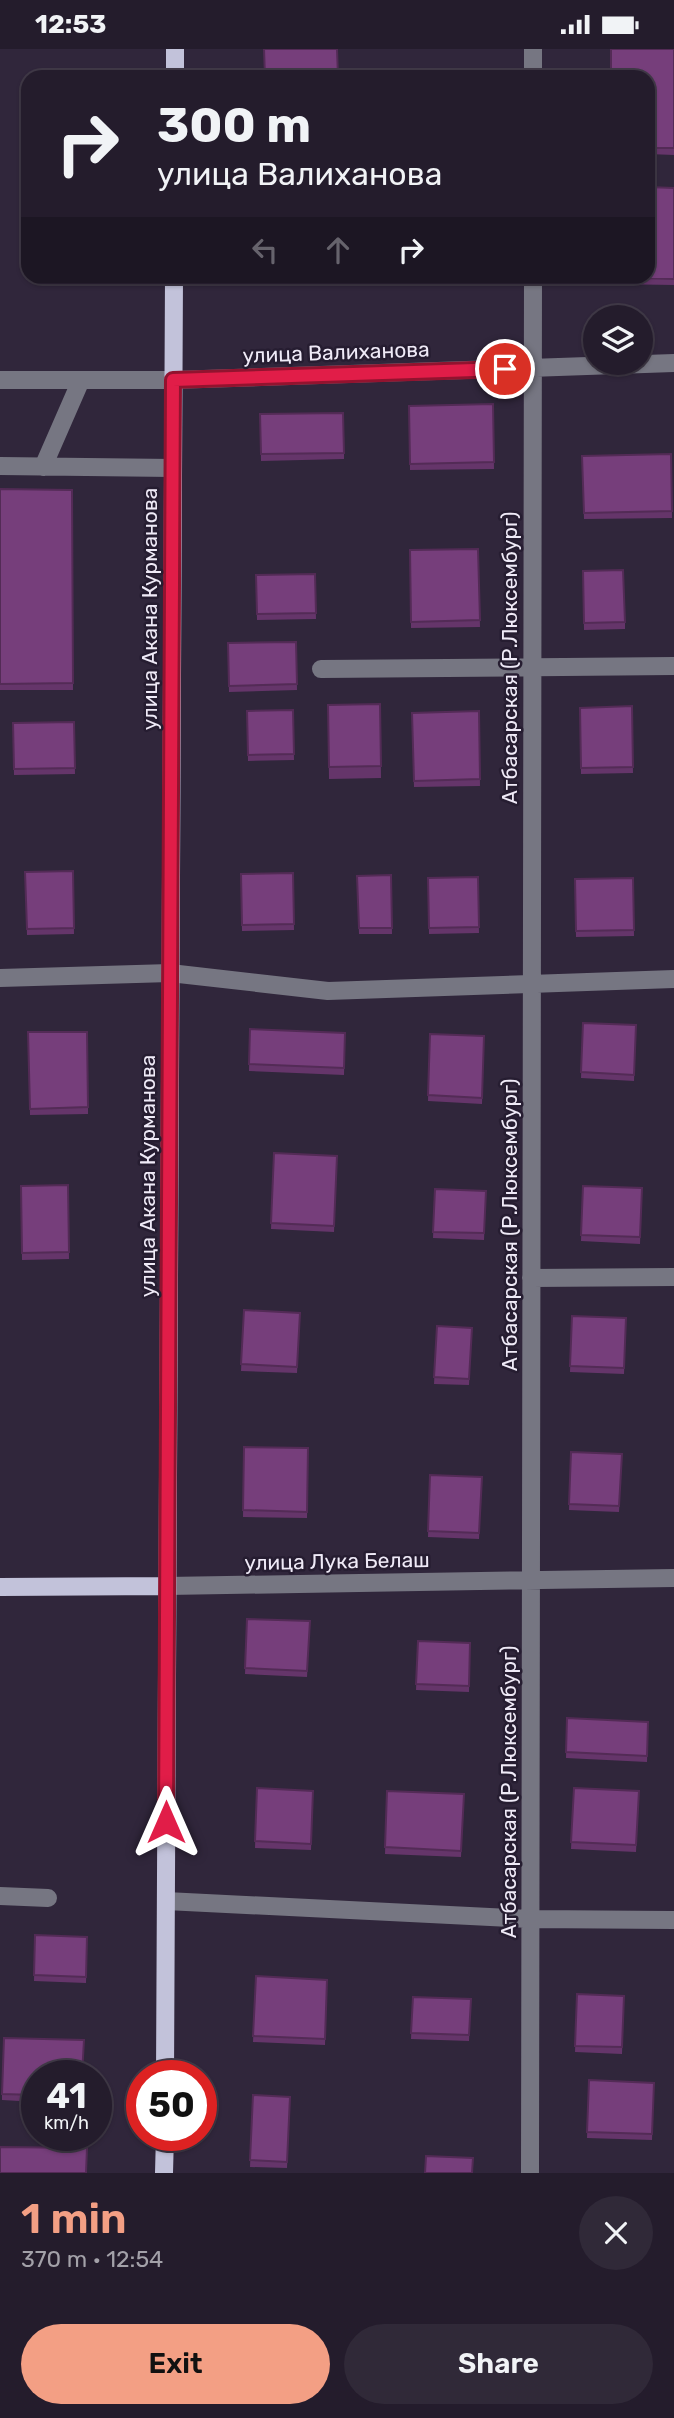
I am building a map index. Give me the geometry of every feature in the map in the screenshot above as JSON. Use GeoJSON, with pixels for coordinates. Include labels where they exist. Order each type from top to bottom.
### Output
{"type":"FeatureCollection","features":[{"type":"Feature","properties":{"kind":"main road"},"geometry":{"type":"LineString","coordinates":[[175,49],[175,70]]}},
{"type":"Feature","properties":{"kind":"main road","name":"улица Акана Курманова"},"geometry":{"type":"LineString","coordinates":[[165,2060],[174,284]]}},
{"type":"Feature","properties":{"kind":"main road","name":"улица Лука Белаш"},"geometry":{"type":"LineString","coordinates":[[0,1587],[167,1586]]}},
{"type":"Feature","properties":{"kind":"main road"},"geometry":{"type":"LineString","coordinates":[[164,2173],[165,2151]]}},
{"type":"Feature","properties":{"kind":"street"},"geometry":{"type":"LineString","coordinates":[[533,49],[533,70]]}},
{"type":"Feature","properties":{"kind":"street","name":"Атбасарская (Р.Люксембург)"},"geometry":{"type":"LineString","coordinates":[[530,2173],[533,284]]}},
{"type":"Feature","properties":{"kind":"street","name":"улица Валиханова"},"geometry":{"type":"LineString","coordinates":[[0,380],[173,380],[674,363]]}},
{"type":"Feature","properties":{"kind":"street"},"geometry":{"type":"LineString","coordinates":[[43,467],[81,380]]}},
{"type":"Feature","properties":{"kind":"street"},"geometry":{"type":"LineString","coordinates":[[0,466],[173,468]]}},
{"type":"Feature","properties":{"kind":"street"},"geometry":{"type":"LineString","coordinates":[[321,669],[674,666]]}},
{"type":"Feature","properties":{"kind":"street"},"geometry":{"type":"LineString","coordinates":[[0,978],[170,973],[328,991],[674,979]]}},
{"type":"Feature","properties":{"kind":"street"},"geometry":{"type":"LineString","coordinates":[[531,1278],[674,1277]]}},
{"type":"Feature","properties":{"kind":"street","name":"улица Лука Белаш"},"geometry":{"type":"LineString","coordinates":[[167,1586],[674,1579]]}},
{"type":"Feature","properties":{"kind":"street"},"geometry":{"type":"LineString","coordinates":[[0,1896],[48,1898]]}},
{"type":"Feature","properties":{"kind":"street"},"geometry":{"type":"LineString","coordinates":[[166,1901],[530,1919],[674,1920]]}},
{"type":"Feature","properties":{"kind":"building"},"geometry":{"type":"Polygon","coordinates":[[[264,49],[337,49],[338,70],[265,70],[264,49]]]}},
{"type":"Feature","properties":{"kind":"building"},"geometry":{"type":"Polygon","coordinates":[[[611,49],[674,49],[674,148],[655,148],[655,70],[611,70],[611,49]]]}},
{"type":"Feature","properties":{"kind":"building"},"geometry":{"type":"Polygon","coordinates":[[[655,187],[674,188],[674,279],[655,278],[655,187]]]}},
{"type":"Feature","properties":{"kind":"building"},"geometry":{"type":"Polygon","coordinates":[[[493,404],[494,462],[410,464],[409,406],[493,404]]]}},
{"type":"Feature","properties":{"kind":"building"},"geometry":{"type":"Polygon","coordinates":[[[343,413],[344,453],[261,454],[260,414],[343,413]]]}},
{"type":"Feature","properties":{"kind":"building"},"geometry":{"type":"Polygon","coordinates":[[[671,454],[672,511],[584,513],[582,456],[671,454]]]}},
{"type":"Feature","properties":{"kind":"building"},"geometry":{"type":"Polygon","coordinates":[[[0,489],[72,490],[73,683],[0,684],[0,489]]]}},
{"type":"Feature","properties":{"kind":"building"},"geometry":{"type":"Polygon","coordinates":[[[478,549],[480,620],[411,622],[410,550],[478,549]]]}},
{"type":"Feature","properties":{"kind":"building"},"geometry":{"type":"Polygon","coordinates":[[[623,570],[625,622],[584,623],[583,571],[623,570]]]}},
{"type":"Feature","properties":{"kind":"building"},"geometry":{"type":"Polygon","coordinates":[[[315,574],[316,613],[257,614],[256,575],[315,574]]]}},
{"type":"Feature","properties":{"kind":"building"},"geometry":{"type":"Polygon","coordinates":[[[296,642],[297,684],[229,686],[228,643],[296,642]]]}},
{"type":"Feature","properties":{"kind":"building"},"geometry":{"type":"Polygon","coordinates":[[[380,704],[381,766],[329,767],[328,705],[380,704]]]}},
{"type":"Feature","properties":{"kind":"building"},"geometry":{"type":"Polygon","coordinates":[[[632,706],[633,767],[581,768],[580,708],[632,706]]]}},
{"type":"Feature","properties":{"kind":"building"},"geometry":{"type":"Polygon","coordinates":[[[293,710],[294,754],[248,755],[247,711],[293,710]]]}},
{"type":"Feature","properties":{"kind":"building"},"geometry":{"type":"Polygon","coordinates":[[[479,711],[480,779],[414,781],[412,713],[479,711]]]}},
{"type":"Feature","properties":{"kind":"building"},"geometry":{"type":"Polygon","coordinates":[[[74,722],[75,768],[14,769],[13,723],[74,722]]]}},
{"type":"Feature","properties":{"kind":"building"},"geometry":{"type":"Polygon","coordinates":[[[73,871],[74,928],[27,929],[25,872],[73,871]]]}},
{"type":"Feature","properties":{"kind":"building"},"geometry":{"type":"Polygon","coordinates":[[[293,873],[294,924],[242,925],[241,874],[293,873]]]}},
{"type":"Feature","properties":{"kind":"building"},"geometry":{"type":"Polygon","coordinates":[[[391,875],[392,928],[359,928],[357,876],[391,875]]]}},
{"type":"Feature","properties":{"kind":"building"},"geometry":{"type":"Polygon","coordinates":[[[478,877],[479,927],[429,928],[428,878],[478,877]]]}},
{"type":"Feature","properties":{"kind":"building"},"geometry":{"type":"Polygon","coordinates":[[[633,878],[634,930],[576,931],[575,879],[633,878]]]}},
{"type":"Feature","properties":{"kind":"building"},"geometry":{"type":"Polygon","coordinates":[[[583,1023],[636,1025],[634,1075],[581,1072],[583,1023]]]}},
{"type":"Feature","properties":{"kind":"building"},"geometry":{"type":"Polygon","coordinates":[[[250,1029],[345,1033],[344,1068],[249,1064],[250,1029]]]}},
{"type":"Feature","properties":{"kind":"building"},"geometry":{"type":"Polygon","coordinates":[[[28,1032],[87,1032],[88,1107],[30,1109],[28,1032]]]}},
{"type":"Feature","properties":{"kind":"building"},"geometry":{"type":"Polygon","coordinates":[[[430,1034],[484,1036],[482,1098],[428,1095],[430,1034]]]}},
{"type":"Feature","properties":{"kind":"building"},"geometry":{"type":"Polygon","coordinates":[[[274,1153],[337,1156],[334,1226],[271,1223],[274,1153]]]}},
{"type":"Feature","properties":{"kind":"building"},"geometry":{"type":"Polygon","coordinates":[[[68,1185],[69,1252],[22,1253],[21,1186],[68,1185]]]}},
{"type":"Feature","properties":{"kind":"building"},"geometry":{"type":"Polygon","coordinates":[[[583,1186],[642,1188],[640,1237],[581,1235],[583,1186]]]}},
{"type":"Feature","properties":{"kind":"building"},"geometry":{"type":"Polygon","coordinates":[[[435,1189],[486,1191],[484,1233],[433,1232],[435,1189]]]}},
{"type":"Feature","properties":{"kind":"building"},"geometry":{"type":"Polygon","coordinates":[[[244,1310],[300,1313],[297,1367],[241,1364],[244,1310]]]}},
{"type":"Feature","properties":{"kind":"building"},"geometry":{"type":"Polygon","coordinates":[[[572,1316],[626,1318],[624,1368],[570,1366],[572,1316]]]}},
{"type":"Feature","properties":{"kind":"building"},"geometry":{"type":"Polygon","coordinates":[[[437,1326],[472,1328],[469,1379],[434,1377],[437,1326]]]}},
{"type":"Feature","properties":{"kind":"building"},"geometry":{"type":"Polygon","coordinates":[[[244,1447],[308,1448],[307,1512],[243,1510],[244,1447]]]}},
{"type":"Feature","properties":{"kind":"building"},"geometry":{"type":"Polygon","coordinates":[[[571,1452],[622,1454],[619,1506],[569,1504],[571,1452]]]}},
{"type":"Feature","properties":{"kind":"building"},"geometry":{"type":"Polygon","coordinates":[[[430,1475],[482,1477],[479,1533],[428,1531],[430,1475]]]}},
{"type":"Feature","properties":{"kind":"building"},"geometry":{"type":"Polygon","coordinates":[[[247,1619],[310,1621],[307,1671],[245,1668],[247,1619]]]}},
{"type":"Feature","properties":{"kind":"building"},"geometry":{"type":"Polygon","coordinates":[[[418,1641],[470,1643],[469,1686],[416,1684],[418,1641]]]}},
{"type":"Feature","properties":{"kind":"building"},"geometry":{"type":"Polygon","coordinates":[[[567,1718],[648,1722],[647,1756],[566,1752],[567,1718]]]}},
{"type":"Feature","properties":{"kind":"building"},"geometry":{"type":"Polygon","coordinates":[[[257,1788],[313,1791],[311,1844],[255,1841],[257,1788]]]}},
{"type":"Feature","properties":{"kind":"building"},"geometry":{"type":"Polygon","coordinates":[[[574,1788],[639,1791],[636,1845],[571,1842],[574,1788]]]}},
{"type":"Feature","properties":{"kind":"building"},"geometry":{"type":"Polygon","coordinates":[[[387,1791],[464,1794],[461,1851],[385,1847],[387,1791]]]}},
{"type":"Feature","properties":{"kind":"building"},"geometry":{"type":"Polygon","coordinates":[[[35,1935],[87,1937],[86,1977],[34,1975],[35,1935]]]}},
{"type":"Feature","properties":{"kind":"building"},"geometry":{"type":"Polygon","coordinates":[[[256,1976],[327,1980],[325,2039],[253,2036],[256,1976]]]}},
{"type":"Feature","properties":{"kind":"building"},"geometry":{"type":"Polygon","coordinates":[[[577,1994],[624,1996],[622,2047],[575,2046],[577,1994]]]}},
{"type":"Feature","properties":{"kind":"building"},"geometry":{"type":"Polygon","coordinates":[[[413,1997],[471,1999],[469,2035],[411,2033],[413,1997]]]}},
{"type":"Feature","properties":{"kind":"building"},"geometry":{"type":"Polygon","coordinates":[[[4,2038],[84,2040],[83,2060],[21,2060],[21,2095],[2,2094],[4,2038]]]}},
{"type":"Feature","properties":{"kind":"building"},"geometry":{"type":"Polygon","coordinates":[[[589,2080],[654,2083],[652,2134],[587,2132],[589,2080]]]}},
{"type":"Feature","properties":{"kind":"building"},"geometry":{"type":"Polygon","coordinates":[[[253,2095],[290,2097],[287,2162],[250,2160],[253,2095]]]}},
{"type":"Feature","properties":{"kind":"building"},"geometry":{"type":"Polygon","coordinates":[[[0,2147],[21,2147],[21,2151],[87,2151],[86,2173],[0,2173],[0,2147]]]}},
{"type":"Feature","properties":{"kind":"building"},"geometry":{"type":"Polygon","coordinates":[[[426,2156],[473,2158],[472,2173],[425,2173],[426,2156]]]}},
{"type":"Feature","properties":{"kind":"route"},"geometry":{"type":"LineString","coordinates":[[166,1822],[173,380],[505,369]]}}]}
